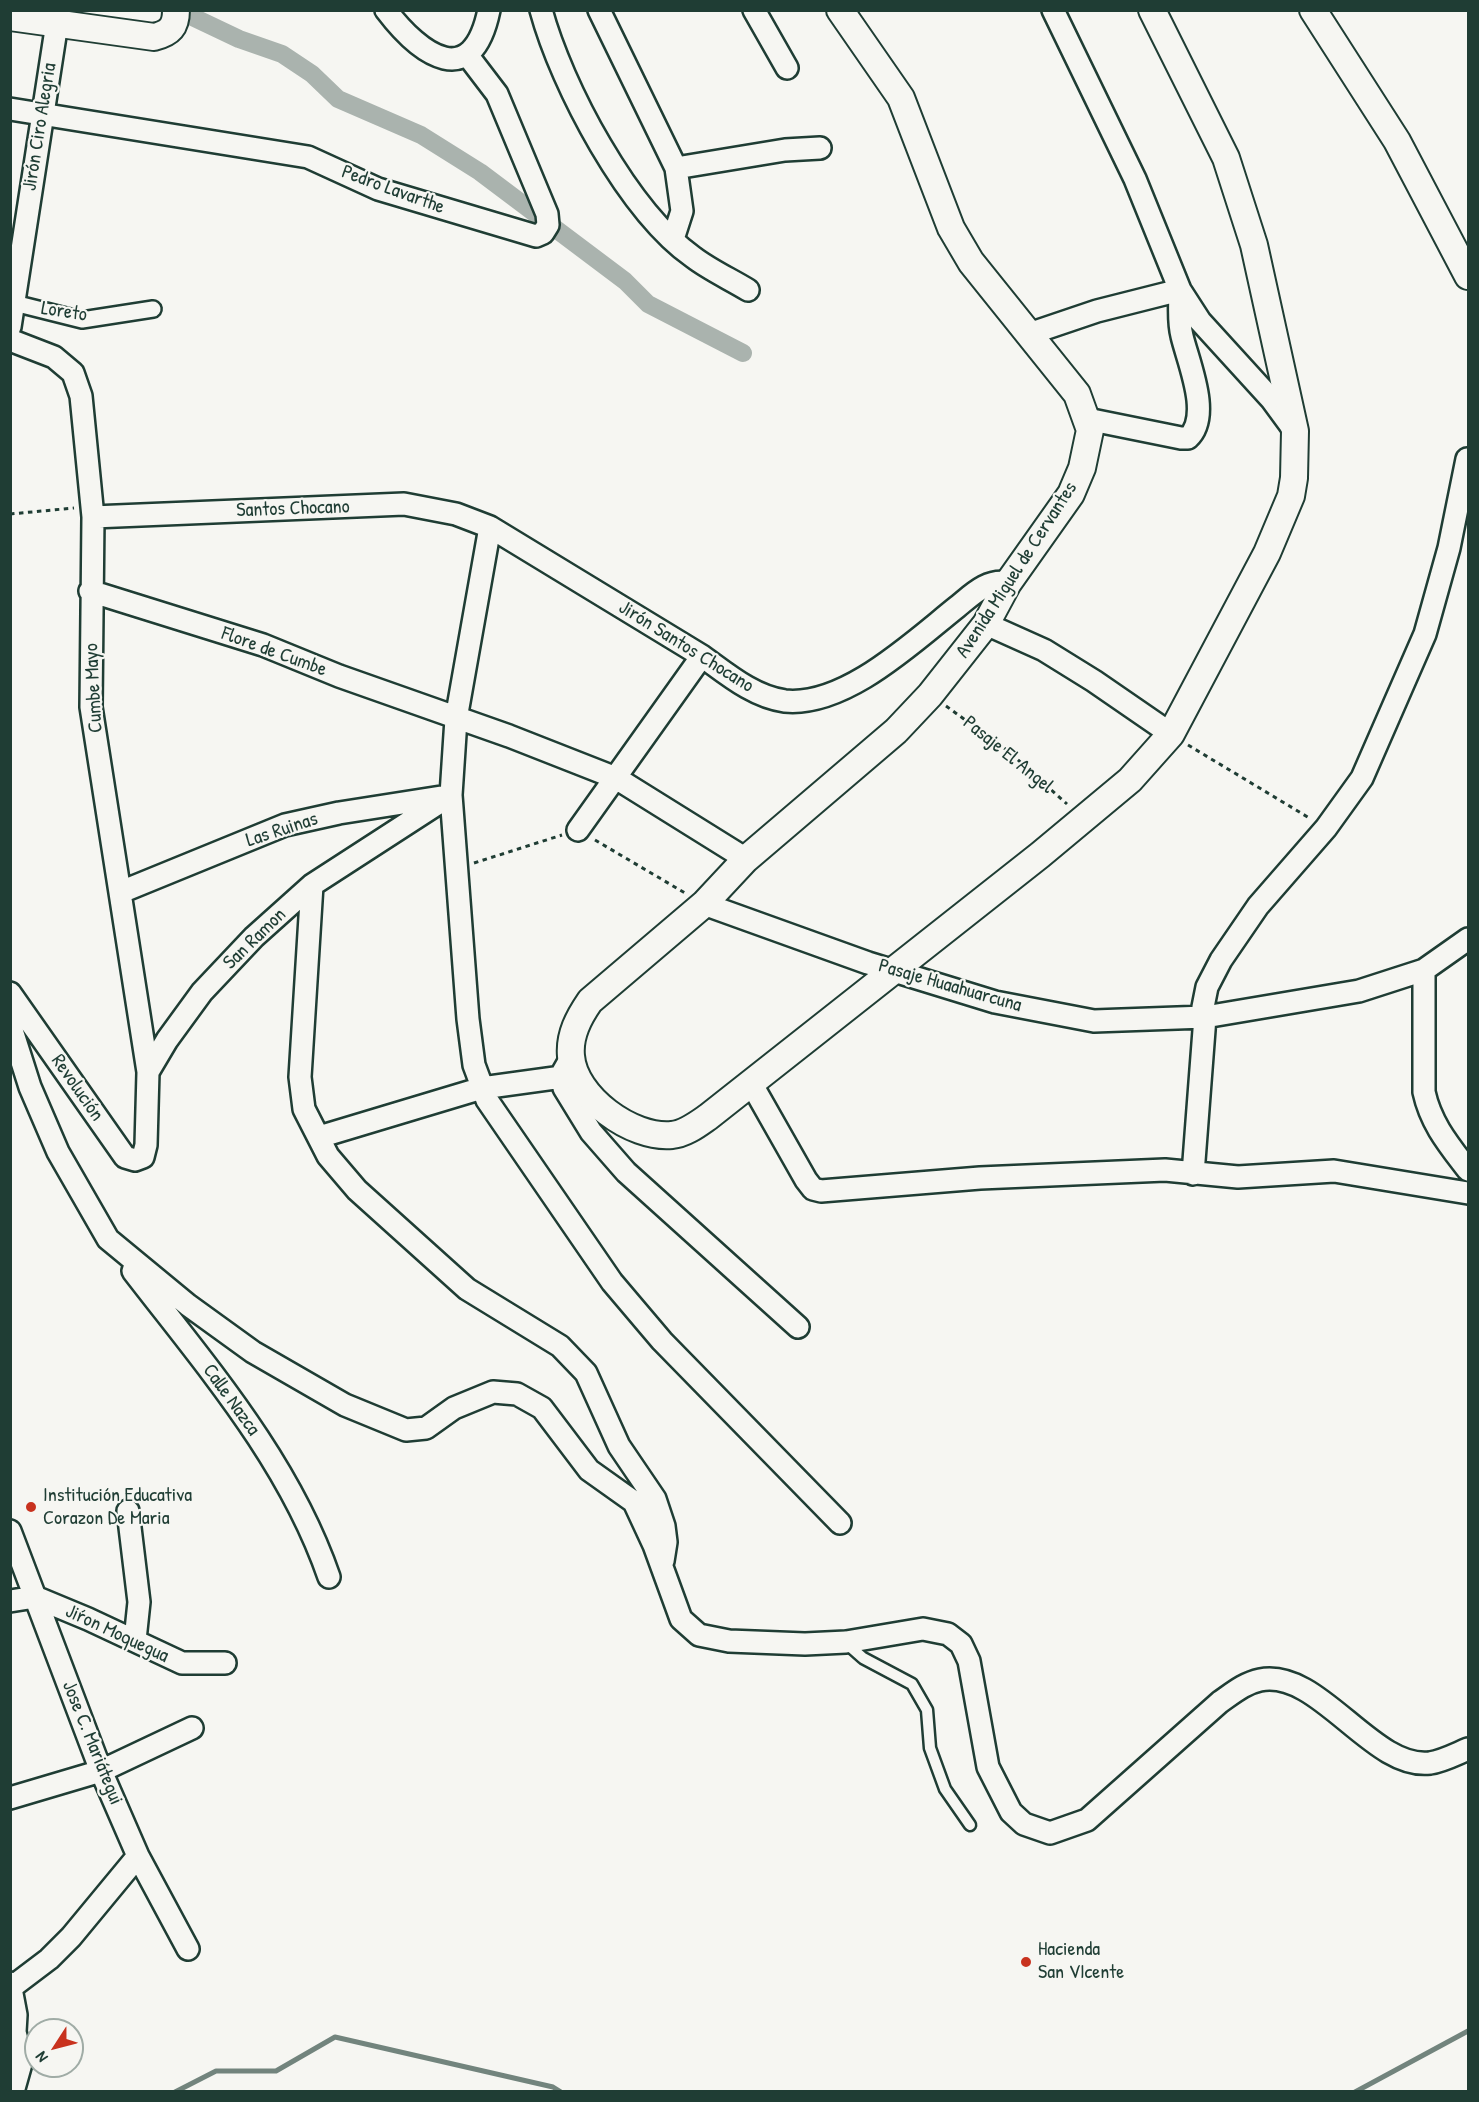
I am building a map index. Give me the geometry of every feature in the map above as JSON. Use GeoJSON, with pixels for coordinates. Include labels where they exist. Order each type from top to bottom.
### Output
{"type":"FeatureCollection","features":[{"type":"Feature","properties":{"kind":"street"},"geometry":{"type":"LineString","coordinates":[[386,10],[404,33],[428,51],[455,60],[468,56],[478,46],[489,10]]}},
{"type":"Feature","properties":{"kind":"street"},"geometry":{"type":"LineString","coordinates":[[541,10],[548,33],[592,131],[615,170],[652,218],[672,239],[693,257],[748,290]]}},
{"type":"Feature","properties":{"kind":"street"},"geometry":{"type":"LineString","coordinates":[[599,10],[676,168],[682,211],[672,239]]}},
{"type":"Feature","properties":{"kind":"street"},"geometry":{"type":"LineString","coordinates":[[754,10],[787,68]]}},
{"type":"Feature","properties":{"kind":"street","name":"Avenida Miguel de Cervantes"},"geometry":{"type":"LineString","coordinates":[[566,1067],[578,1020],[590,1001],[704,904],[746,859],[896,731],[930,695],[986,624],[1008,583],[1071,494],[1082,468],[1088,445],[1090,430],[1077,394],[971,262],[951,228],[901,98],[840,10]]}},
{"type":"Feature","properties":{"kind":"street"},"geometry":{"type":"LineString","coordinates":[[1053,10],[1135,179],[1180,290],[1200,321],[1272,400],[1295,431]]}},
{"type":"Feature","properties":{"kind":"street"},"geometry":{"type":"LineString","coordinates":[[566,1067],[578,1077],[591,1097],[607,1113],[630,1127],[651,1133],[673,1135],[691,1128],[1084,819],[1130,780],[1171,734],[1271,544],[1291,496],[1294,478],[1295,431],[1254,245],[1226,158],[1152,10]]}},
{"type":"Feature","properties":{"kind":"street"},"geometry":{"type":"LineString","coordinates":[[1312,10],[1396,141],[1468,276]]}},
{"type":"Feature","properties":{"kind":"street"},"geometry":{"type":"LineString","coordinates":[[10,17],[154,37],[171,31],[176,16]]}},
{"type":"Feature","properties":{"kind":"street","name":"Jirón Ciro Alegria"},"geometry":{"type":"LineString","coordinates":[[10,327],[57,23]]}},
{"type":"Feature","properties":{"kind":"street","name":"Pedro Lavarthe"},"geometry":{"type":"LineString","coordinates":[[10,109],[308,157],[378,189],[536,236],[543,233],[548,225],[547,214],[497,94],[468,56]]}},
{"type":"Feature","properties":{"kind":"street"},"geometry":{"type":"LineString","coordinates":[[676,168],[785,150],[820,148]]}},
{"type":"Feature","properties":{"kind":"street"},"geometry":{"type":"LineString","coordinates":[[1029,334],[1097,311],[1180,290]]}},
{"type":"Feature","properties":{"kind":"street"},"geometry":{"type":"LineString","coordinates":[[1087,418],[1181,438],[1188,438],[1193,434],[1196,429],[1198,408],[1193,371],[1182,335],[1180,290]]}},
{"type":"Feature","properties":{"kind":"street","name":"Loreto"},"geometry":{"type":"LineString","coordinates":[[12,303],[82,320],[153,309]]}},
{"type":"Feature","properties":{"kind":"street","name":"Cumbe Mayo"},"geometry":{"type":"LineString","coordinates":[[10,340],[54,357],[73,373],[81,396],[92,512],[91,707],[148,1072]]}},
{"type":"Feature","properties":{"kind":"street"},"geometry":{"type":"LineString","coordinates":[[1192,1174],[1203,1007],[1207,987],[1221,960],[1258,906],[1326,828],[1362,778],[1425,634],[1449,548],[1467,459]]}},
{"type":"Feature","properties":{"kind":"street","name":"Santos Chocano"},"geometry":{"type":"LineString","coordinates":[[92,512],[404,504],[456,514],[490,527]]}},
{"type":"Feature","properties":{"kind":"street"},"geometry":{"type":"LineString","coordinates":[[490,527],[456,718],[451,795],[468,1018],[474,1065],[482,1088],[487,1100],[522,1155],[612,1282],[662,1341],[840,1523]]}},
{"type":"Feature","properties":{"kind":"street","name":"Jirón Santos Chocano"},"geometry":{"type":"LineString","coordinates":[[490,527],[702,656],[735,680],[761,694],[785,701],[811,700],[838,691],[885,664],[979,589],[998,581],[1008,583]]}},
{"type":"Feature","properties":{"kind":"street","name":"Flore de Cumbe"},"geometry":{"type":"LineString","coordinates":[[90,591],[263,645],[339,676],[616,778],[746,859]]}},
{"type":"Feature","properties":{"kind":"street"},"geometry":{"type":"LineString","coordinates":[[986,624],[1054,656],[1171,734]]}},
{"type":"Feature","properties":{"kind":"street"},"geometry":{"type":"LineString","coordinates":[[578,830],[702,656]]}},
{"type":"Feature","properties":{"kind":"street","name":"Las Ruinas"},"geometry":{"type":"LineString","coordinates":[[121,891],[285,825],[339,813],[451,795]]}},
{"type":"Feature","properties":{"kind":"street","name":"San Ramon"},"geometry":{"type":"LineString","coordinates":[[146,1145],[148,1072],[167,1040],[202,992],[254,937],[312,885],[451,795]]}},
{"type":"Feature","properties":{"kind":"street"},"geometry":{"type":"LineString","coordinates":[[312,885],[300,1077],[304,1109],[328,1156],[341,1174],[419,1249],[488,1304],[560,1346],[586,1373],[620,1446],[655,1499],[664,1526],[666,1542],[662,1568]]}},
{"type":"Feature","properties":{"kind":"street","name":"Pasaje Huaahuarcuna"},"geometry":{"type":"LineString","coordinates":[[704,904],[868,963],[995,1002],[1094,1021],[1204,1017],[1359,991],[1425,970],[1468,939]]}},
{"type":"Feature","properties":{"kind":"street"},"geometry":{"type":"LineString","coordinates":[[1425,970],[1424,1092],[1428,1109],[1438,1131],[1468,1170]]}},
{"type":"Feature","properties":{"kind":"street","name":"Revolución"},"geometry":{"type":"LineString","coordinates":[[10,993],[125,1157],[135,1160],[143,1156],[146,1145]]}},
{"type":"Feature","properties":{"kind":"street"},"geometry":{"type":"LineString","coordinates":[[10,1024],[30,1087],[58,1152],[108,1239],[188,1305],[253,1352],[345,1405],[406,1430],[426,1428],[454,1408],[493,1392],[517,1394],[542,1408],[589,1470],[634,1502],[681,1618],[699,1635],[729,1641],[760,1643],[846,1642],[923,1629],[948,1634],[961,1644],[974,1680],[988,1767],[1011,1812],[1024,1824],[1050,1833],[1087,1820],[1220,1702],[1241,1688],[1262,1680],[1290,1682],[1322,1701],[1382,1747],[1404,1759],[1429,1763],[1468,1749]]}},
{"type":"Feature","properties":{"kind":"street"},"geometry":{"type":"LineString","coordinates":[[319,1137],[482,1088],[566,1067]]}},
{"type":"Feature","properties":{"kind":"street"},"geometry":{"type":"LineString","coordinates":[[566,1067],[570,1103],[591,1132],[626,1172],[798,1328]]}},
{"type":"Feature","properties":{"kind":"street"},"geometry":{"type":"LineString","coordinates":[[751,1083],[813,1189],[821,1191],[1118,1170],[1165,1170],[1238,1177],[1334,1172],[1468,1193]]}},
{"type":"Feature","properties":{"kind":"street","name":"Calle Nazca"},"geometry":{"type":"LineString","coordinates":[[108,1239],[246,1417],[301,1511],[317,1542],[329,1577]]}},
{"type":"Feature","properties":{"kind":"street"},"geometry":{"type":"LineString","coordinates":[[128,1511],[139,1602],[135,1640]]}},
{"type":"Feature","properties":{"kind":"street","name":"Jose C. Mariátegui"},"geometry":{"type":"LineString","coordinates":[[10,1530],[101,1771],[138,1856],[188,1949]]}},
{"type":"Feature","properties":{"kind":"street"},"geometry":{"type":"LineString","coordinates":[[10,1601],[35,1597]]}},
{"type":"Feature","properties":{"kind":"street","name":"Jiŕon Moquegua"},"geometry":{"type":"LineString","coordinates":[[35,1597],[135,1640],[182,1664],[225,1663]]}},
{"type":"Feature","properties":{"kind":"street"},"geometry":{"type":"LineString","coordinates":[[10,1798],[101,1771],[192,1728]]}},
{"type":"Feature","properties":{"kind":"street"},"geometry":{"type":"LineString","coordinates":[[14,2091],[22,2060],[13,2030],[16,2015],[11,1985],[49,1959],[71,1937],[138,1856]]}},
{"type":"Feature","properties":{"kind":"lane"},"geometry":{"type":"LineString","coordinates":[[846,1642],[863,1658],[912,1684],[927,1710],[930,1749],[945,1789],[970,1825]]}},
{"type":"Feature","properties":{"kind":"path"},"geometry":{"type":"LineString","coordinates":[[10,514],[92,512]]}},
{"type":"Feature","properties":{"kind":"path","name":"Pasaje El Angel"},"geometry":{"type":"LineString","coordinates":[[930,695],[1008,751],[1084,819]]}},
{"type":"Feature","properties":{"kind":"path"},"geometry":{"type":"LineString","coordinates":[[1171,734],[1326,828]]}},
{"type":"Feature","properties":{"kind":"path"},"geometry":{"type":"LineString","coordinates":[[458,868],[578,830],[704,904]]}},
{"type":"Feature","properties":{"kind":"waterway"},"geometry":{"type":"LineString","coordinates":[[178,10],[239,39],[282,54],[312,74],[338,99],[421,135],[480,172],[625,281],[648,304],[743,353]]}},
{"type":"Feature","properties":{"kind":"waterway"},"geometry":{"type":"LineString","coordinates":[[1355,2092],[1468,2031]]}},
{"type":"Feature","properties":{"kind":"waterway"},"geometry":{"type":"LineString","coordinates":[[175,2092],[216,2071],[276,2071],[335,2037],[553,2087],[561,2092]]}},
{"type":"Feature","properties":{"kind":"place","name":"Institución Educativa Corazon De Maria"},"geometry":{"type":"Point","coordinates":[31,1507]}},
{"type":"Feature","properties":{"kind":"place","name":"Hacienda San VIcente"},"geometry":{"type":"Point","coordinates":[1026,1962]}}]}
